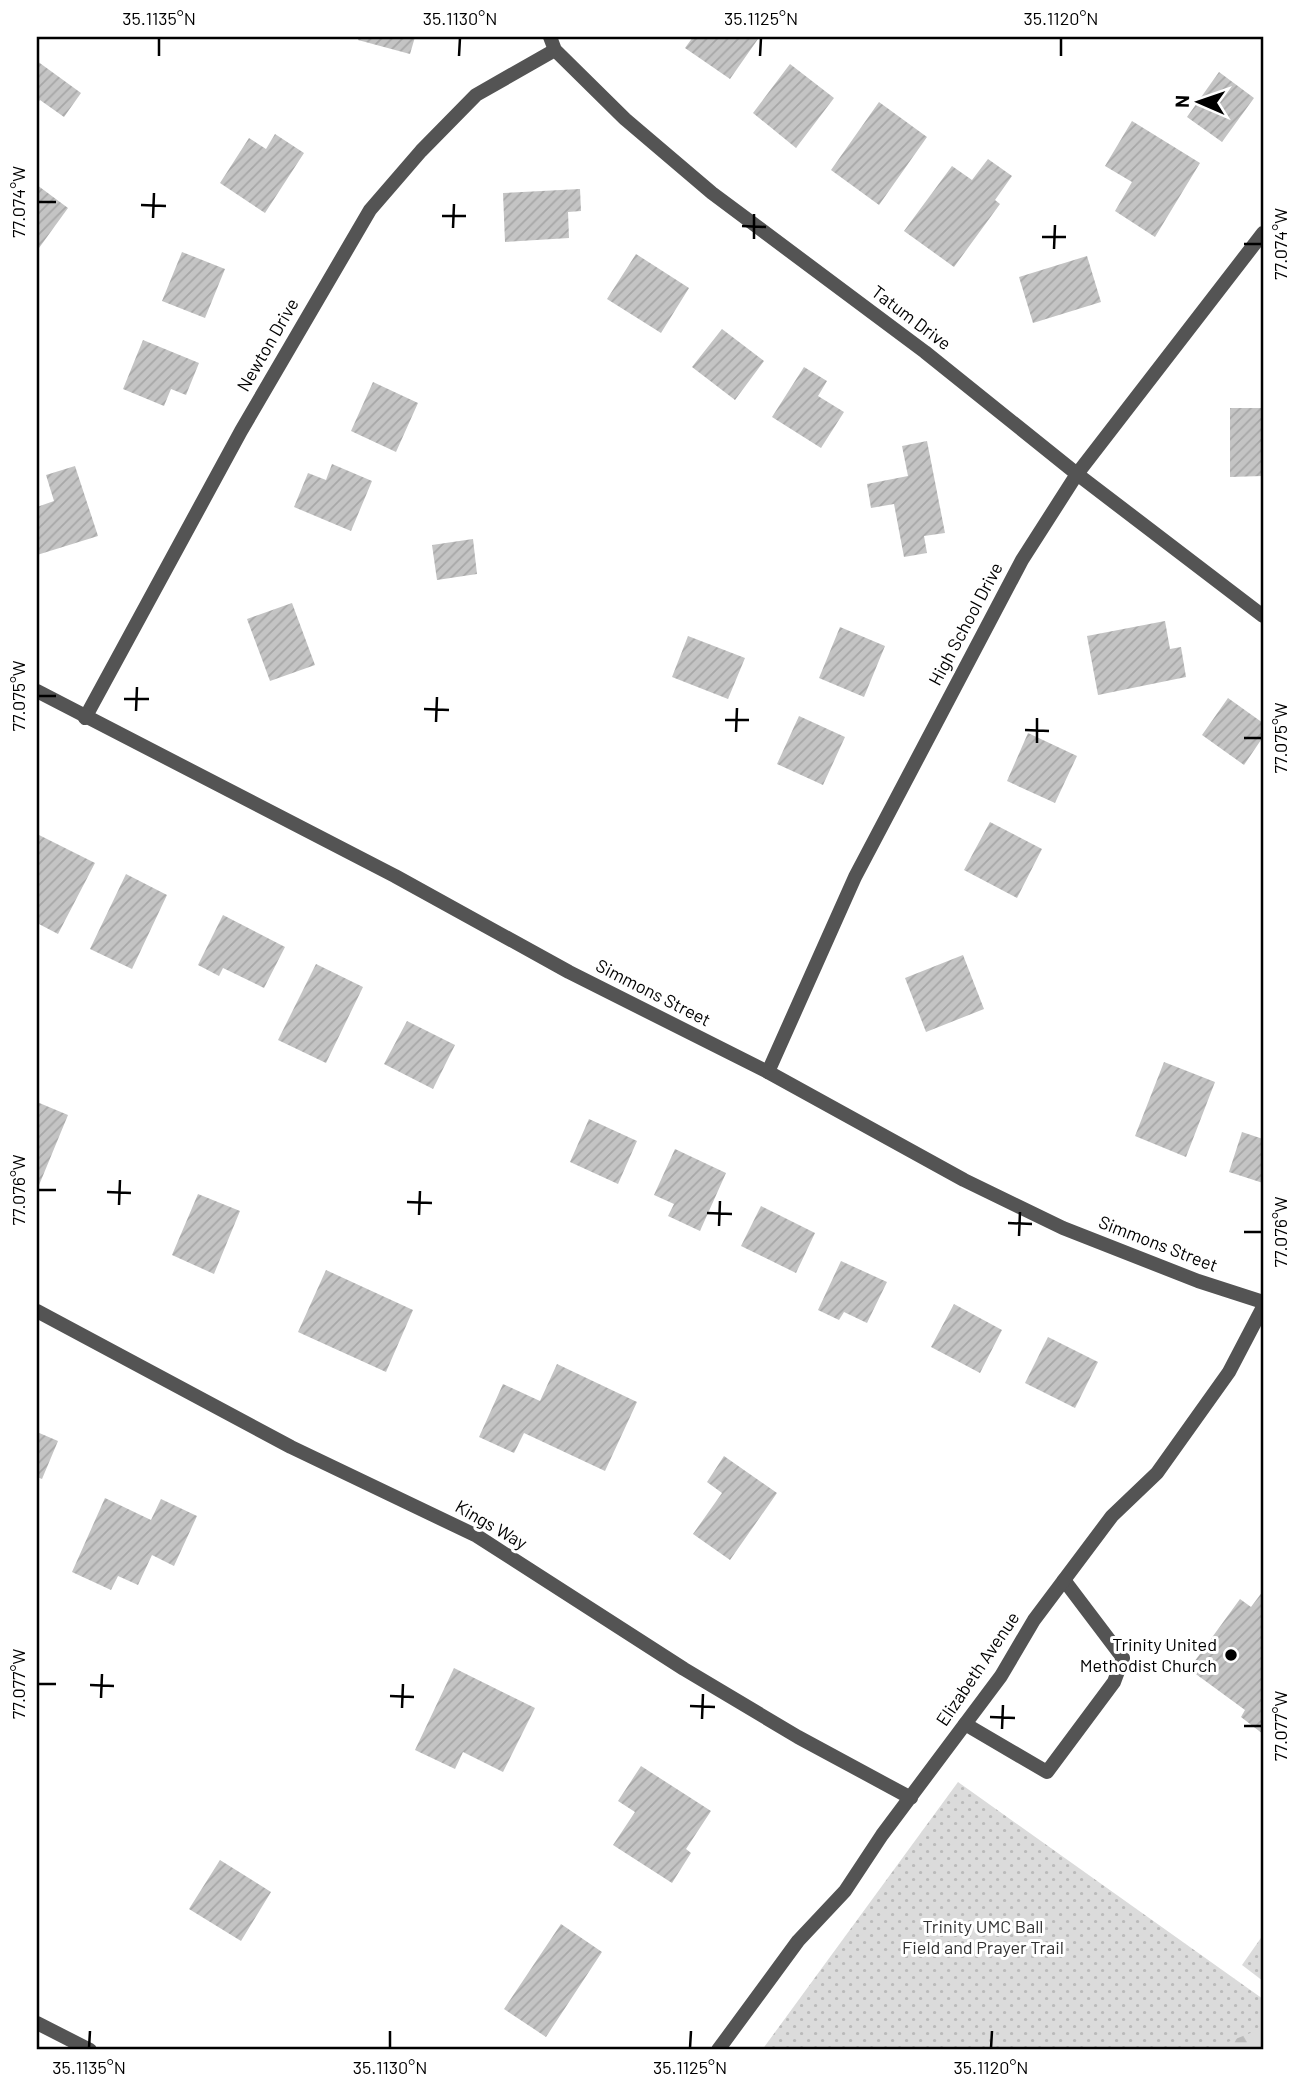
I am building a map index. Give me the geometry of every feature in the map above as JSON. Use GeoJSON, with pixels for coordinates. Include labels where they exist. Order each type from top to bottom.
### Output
{"type":"FeatureCollection","features":[{"type":"Feature","properties":{"kind":"street","name":"Tatum Drive"},"geometry":{"type":"LineString","coordinates":[[552,43],[625,119],[712,193],[925,352],[1077,474],[1263,616]]}},
{"type":"Feature","properties":{"kind":"street","name":"Newton Drive"},"geometry":{"type":"LineString","coordinates":[[85,718],[241,431],[370,210],[421,151],[476,95],[552,43]]}},
{"type":"Feature","properties":{"kind":"street","name":"High School Drive"},"geometry":{"type":"LineString","coordinates":[[768,1072],[865,856],[1022,560],[1077,474],[1263,233]]}},
{"type":"Feature","properties":{"kind":"street","name":"Simmons Street"},"geometry":{"type":"LineString","coordinates":[[37,691],[395,876],[569,972],[768,1072],[964,1180],[1063,1228],[1263,1305]]}},
{"type":"Feature","properties":{"kind":"street","name":"Elizabeth Avenue"},"geometry":{"type":"LineString","coordinates":[[718,2050],[798,1941],[845,1891],[1112,1516],[1157,1473],[1229,1372],[1263,1305]]}},
{"type":"Feature","properties":{"kind":"street","name":"Kings Way"},"geometry":{"type":"LineString","coordinates":[[37,1311],[290,1447],[477,1536],[684,1669],[798,1737],[911,1798]]}},
{"type":"Feature","properties":{"kind":"street"},"geometry":{"type":"LineString","coordinates":[[965,1724],[1047,1772],[1114,1682],[1123,1658],[1065,1580]]}},
{"type":"Feature","properties":{"kind":"street"},"geometry":{"type":"LineString","coordinates":[[37,2023],[90,2050]]}},
{"type":"Feature","properties":{"kind":"green space","name":"Trinity UMC Ball Field and Prayer Trail"},"geometry":{"type":"Polygon","coordinates":[[[958,1782],[1263,1999],[1263,2050],[762,2050],[958,1782]]]}},
{"type":"Feature","properties":{"kind":"green space"},"geometry":{"type":"Polygon","coordinates":[[[1263,1935],[1263,1981],[1242,1965],[1263,1935]]]}},
{"type":"Feature","properties":{"kind":"green space"},"geometry":{"type":"Polygon","coordinates":[[[1263,2028],[1263,2050],[1208,2050],[1263,2028]]]}},
{"type":"Feature","properties":{"kind":"building"},"geometry":{"type":"Polygon","coordinates":[[[359,37],[415,37],[410,54],[358,40],[359,37]]]}},
{"type":"Feature","properties":{"kind":"building"},"geometry":{"type":"Polygon","coordinates":[[[693,37],[758,39],[730,79],[685,48],[693,37]]]}},
{"type":"Feature","properties":{"kind":"building"},"geometry":{"type":"Polygon","coordinates":[[[37,61],[81,93],[64,117],[40,100],[37,104],[37,61]]]}},
{"type":"Feature","properties":{"kind":"building"},"geometry":{"type":"Polygon","coordinates":[[[790,64],[834,98],[796,148],[753,113],[790,64]]]}},
{"type":"Feature","properties":{"kind":"building"},"geometry":{"type":"Polygon","coordinates":[[[1219,72],[1254,98],[1222,142],[1187,117],[1219,72]]]}},
{"type":"Feature","properties":{"kind":"building"},"geometry":{"type":"Polygon","coordinates":[[[879,102],[927,137],[879,205],[831,170],[879,102]]]}},
{"type":"Feature","properties":{"kind":"building"},"geometry":{"type":"Polygon","coordinates":[[[1132,121],[1200,163],[1155,237],[1115,211],[1132,182],[1105,166],[1132,121]]]}},
{"type":"Feature","properties":{"kind":"building"},"geometry":{"type":"Polygon","coordinates":[[[275,134],[304,153],[265,213],[220,183],[249,138],[266,149],[275,134]]]}},
{"type":"Feature","properties":{"kind":"building"},"geometry":{"type":"Polygon","coordinates":[[[988,159],[1012,176],[995,200],[1000,204],[954,267],[904,231],[952,166],[972,180],[988,159]]]}},
{"type":"Feature","properties":{"kind":"building"},"geometry":{"type":"Polygon","coordinates":[[[37,185],[68,208],[39,248],[37,246],[37,185]]]}},
{"type":"Feature","properties":{"kind":"building"},"geometry":{"type":"Polygon","coordinates":[[[580,189],[581,211],[568,212],[569,238],[505,242],[503,193],[580,189]]]}},
{"type":"Feature","properties":{"kind":"building"},"geometry":{"type":"Polygon","coordinates":[[[182,252],[225,269],[205,318],[162,301],[182,252]]]}},
{"type":"Feature","properties":{"kind":"building"},"geometry":{"type":"Polygon","coordinates":[[[636,254],[689,288],[661,333],[607,299],[636,254]]]}},
{"type":"Feature","properties":{"kind":"building"},"geometry":{"type":"Polygon","coordinates":[[[1087,256],[1101,302],[1033,323],[1019,277],[1087,256]]]}},
{"type":"Feature","properties":{"kind":"building"},"geometry":{"type":"Polygon","coordinates":[[[722,329],[764,361],[735,400],[692,367],[722,329]]]}},
{"type":"Feature","properties":{"kind":"building"},"geometry":{"type":"Polygon","coordinates":[[[143,340],[199,363],[186,395],[171,389],[164,406],[123,389],[143,340]]]}},
{"type":"Feature","properties":{"kind":"building"},"geometry":{"type":"Polygon","coordinates":[[[804,367],[827,381],[818,396],[844,412],[821,448],[772,417],[804,367]]]}},
{"type":"Feature","properties":{"kind":"building"},"geometry":{"type":"Polygon","coordinates":[[[373,382],[418,403],[396,452],[351,431],[373,382]]]}},
{"type":"Feature","properties":{"kind":"building"},"geometry":{"type":"Polygon","coordinates":[[[1230,408],[1263,408],[1263,476],[1230,477],[1230,408]]]}},
{"type":"Feature","properties":{"kind":"building"},"geometry":{"type":"Polygon","coordinates":[[[927,441],[945,533],[924,536],[927,553],[904,557],[894,504],[871,508],[867,484],[908,476],[902,446],[927,441]]]}},
{"type":"Feature","properties":{"kind":"building"},"geometry":{"type":"Polygon","coordinates":[[[332,464],[372,481],[351,531],[294,507],[308,473],[326,480],[332,464]]]}},
{"type":"Feature","properties":{"kind":"building"},"geometry":{"type":"Polygon","coordinates":[[[75,466],[98,536],[37,555],[37,507],[54,501],[46,475],[75,466]]]}},
{"type":"Feature","properties":{"kind":"building"},"geometry":{"type":"Polygon","coordinates":[[[473,539],[477,574],[437,580],[432,545],[473,539]]]}},
{"type":"Feature","properties":{"kind":"building"},"geometry":{"type":"Polygon","coordinates":[[[292,603],[315,665],[270,681],[247,619],[292,603]]]}},
{"type":"Feature","properties":{"kind":"building"},"geometry":{"type":"Polygon","coordinates":[[[1165,621],[1170,649],[1181,647],[1186,677],[1098,695],[1087,636],[1165,621]]]}},
{"type":"Feature","properties":{"kind":"building"},"geometry":{"type":"Polygon","coordinates":[[[840,627],[885,646],[864,697],[819,678],[840,627]]]}},
{"type":"Feature","properties":{"kind":"building"},"geometry":{"type":"Polygon","coordinates":[[[688,636],[745,658],[728,699],[672,677],[688,636]]]}},
{"type":"Feature","properties":{"kind":"building"},"geometry":{"type":"Polygon","coordinates":[[[1228,698],[1263,723],[1263,737],[1244,765],[1202,735],[1228,698]]]}},
{"type":"Feature","properties":{"kind":"building"},"geometry":{"type":"Polygon","coordinates":[[[799,716],[845,737],[823,785],[777,764],[799,716]]]}},
{"type":"Feature","properties":{"kind":"building"},"geometry":{"type":"Polygon","coordinates":[[[1028,733],[1077,756],[1055,803],[1007,781],[1028,733]]]}},
{"type":"Feature","properties":{"kind":"building"},"geometry":{"type":"Polygon","coordinates":[[[990,822],[1042,849],[1017,898],[964,870],[990,822]]]}},
{"type":"Feature","properties":{"kind":"building"},"geometry":{"type":"Polygon","coordinates":[[[37,834],[95,863],[58,934],[37,923],[37,834]]]}},
{"type":"Feature","properties":{"kind":"building"},"geometry":{"type":"Polygon","coordinates":[[[126,874],[167,895],[132,969],[90,949],[126,874]]]}},
{"type":"Feature","properties":{"kind":"building"},"geometry":{"type":"Polygon","coordinates":[[[223,915],[285,947],[264,988],[223,968],[219,976],[198,965],[223,915]]]}},
{"type":"Feature","properties":{"kind":"building"},"geometry":{"type":"Polygon","coordinates":[[[963,955],[984,1009],[926,1032],[905,978],[963,955]]]}},
{"type":"Feature","properties":{"kind":"building"},"geometry":{"type":"Polygon","coordinates":[[[316,964],[363,987],[326,1063],[278,1040],[316,964]]]}},
{"type":"Feature","properties":{"kind":"building"},"geometry":{"type":"Polygon","coordinates":[[[407,1021],[455,1045],[433,1089],[384,1064],[407,1021]]]}},
{"type":"Feature","properties":{"kind":"building"},"geometry":{"type":"Polygon","coordinates":[[[1164,1062],[1215,1082],[1186,1157],[1135,1136],[1164,1062]]]}},
{"type":"Feature","properties":{"kind":"building"},"geometry":{"type":"Polygon","coordinates":[[[37,1102],[68,1115],[37,1190],[37,1102]]]}},
{"type":"Feature","properties":{"kind":"building"},"geometry":{"type":"Polygon","coordinates":[[[589,1119],[637,1141],[618,1184],[570,1162],[589,1119]]]}},
{"type":"Feature","properties":{"kind":"building"},"geometry":{"type":"Polygon","coordinates":[[[1242,1132],[1263,1139],[1263,1183],[1229,1172],[1242,1132]]]}},
{"type":"Feature","properties":{"kind":"building"},"geometry":{"type":"Polygon","coordinates":[[[675,1149],[726,1173],[700,1231],[668,1216],[674,1204],[654,1195],[675,1149]]]}},
{"type":"Feature","properties":{"kind":"building"},"geometry":{"type":"Polygon","coordinates":[[[198,1194],[240,1211],[214,1274],[172,1255],[198,1194]]]}},
{"type":"Feature","properties":{"kind":"building"},"geometry":{"type":"Polygon","coordinates":[[[761,1206],[815,1233],[796,1273],[741,1246],[761,1206]]]}},
{"type":"Feature","properties":{"kind":"building"},"geometry":{"type":"Polygon","coordinates":[[[841,1261],[887,1282],[867,1323],[844,1312],[839,1320],[818,1310],[841,1261]]]}},
{"type":"Feature","properties":{"kind":"building"},"geometry":{"type":"Polygon","coordinates":[[[326,1270],[413,1310],[386,1372],[298,1332],[326,1270]]]}},
{"type":"Feature","properties":{"kind":"building"},"geometry":{"type":"Polygon","coordinates":[[[954,1304],[1002,1330],[980,1373],[931,1347],[954,1304]]]}},
{"type":"Feature","properties":{"kind":"building"},"geometry":{"type":"Polygon","coordinates":[[[1048,1337],[1098,1362],[1075,1408],[1025,1383],[1048,1337]]]}},
{"type":"Feature","properties":{"kind":"building"},"geometry":{"type":"Polygon","coordinates":[[[557,1364],[637,1402],[605,1471],[524,1433],[514,1453],[479,1437],[503,1384],[540,1401],[557,1364]]]}},
{"type":"Feature","properties":{"kind":"building"},"geometry":{"type":"Polygon","coordinates":[[[37,1432],[58,1441],[42,1479],[37,1477],[37,1432]]]}},
{"type":"Feature","properties":{"kind":"building"},"geometry":{"type":"Polygon","coordinates":[[[724,1456],[777,1493],[730,1560],[693,1534],[722,1493],[707,1482],[724,1456]]]}},
{"type":"Feature","properties":{"kind":"building"},"geometry":{"type":"Polygon","coordinates":[[[105,1498],[151,1520],[161,1499],[197,1516],[174,1566],[152,1555],[138,1585],[118,1576],[111,1590],[72,1572],[105,1498]]]}},
{"type":"Feature","properties":{"kind":"building","name":"Trinity United Methodist Church"},"geometry":{"type":"Polygon","coordinates":[[[1263,1591],[1263,1734],[1241,1717],[1245,1710],[1189,1669],[1240,1599],[1251,1607],[1263,1591]]]}},
{"type":"Feature","properties":{"kind":"building"},"geometry":{"type":"Polygon","coordinates":[[[454,1668],[535,1708],[503,1772],[463,1752],[455,1769],[415,1750],[454,1668]]]}},
{"type":"Feature","properties":{"kind":"building"},"geometry":{"type":"Polygon","coordinates":[[[641,1766],[711,1811],[686,1849],[691,1853],[672,1883],[613,1845],[635,1812],[618,1801],[641,1766]]]}},
{"type":"Feature","properties":{"kind":"building"},"geometry":{"type":"Polygon","coordinates":[[[220,1860],[271,1892],[241,1941],[189,1909],[220,1860]]]}},
{"type":"Feature","properties":{"kind":"building"},"geometry":{"type":"Polygon","coordinates":[[[561,1924],[602,1952],[546,2037],[504,2009],[561,1924]]]}},
{"type":"Feature","properties":{"kind":"place","name":"Trinity United Methodist Church"},"geometry":{"type":"Point","coordinates":[1231,1655]}}]}
